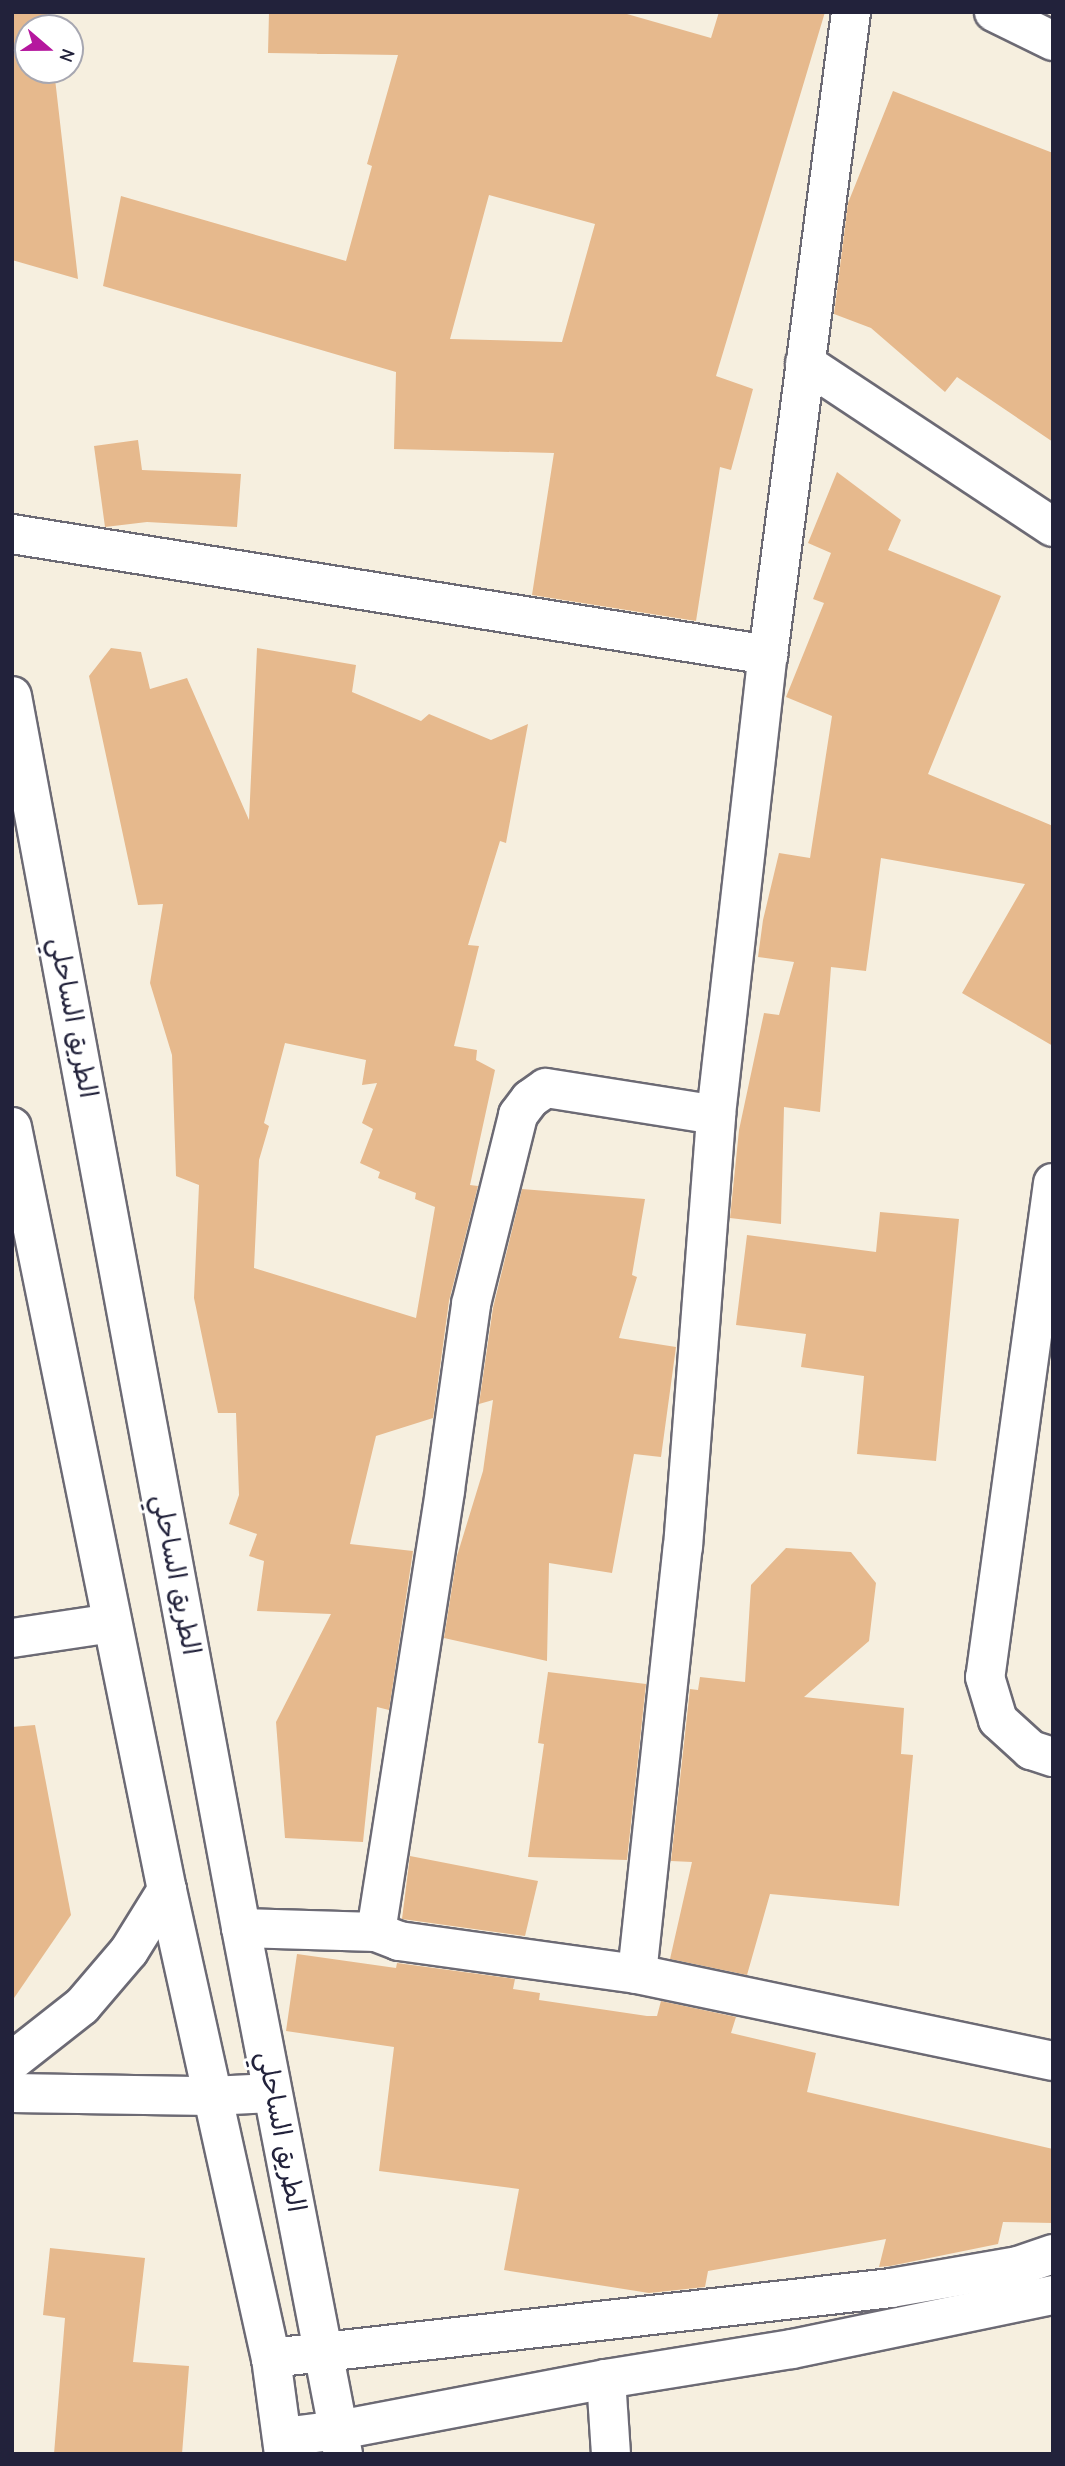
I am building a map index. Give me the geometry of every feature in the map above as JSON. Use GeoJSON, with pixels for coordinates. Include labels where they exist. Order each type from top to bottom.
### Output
{"type":"FeatureCollection","features":[{"type":"Feature","properties":{"kind":"main road"},"geometry":{"type":"LineString","coordinates":[[637,1974],[683,1547],[716,1115],[768,655],[851,12]]}},
{"type":"Feature","properties":{"kind":"main road"},"geometry":{"type":"LineString","coordinates":[[994,12],[1053,41]]}},
{"type":"Feature","properties":{"kind":"main road"},"geometry":{"type":"LineString","coordinates":[[805,363],[1053,527]]}},
{"type":"Feature","properties":{"kind":"main road"},"geometry":{"type":"LineString","coordinates":[[12,534],[768,655]]}},
{"type":"Feature","properties":{"kind":"main road","name":"الطريق الساحلي"},"geometry":{"type":"LineString","coordinates":[[12,696],[272,2093],[341,2442]]}},
{"type":"Feature","properties":{"kind":"main road"},"geometry":{"type":"LineString","coordinates":[[376,1932],[445,1490],[471,1304],[518,1115],[530,1099],[546,1088],[716,1115]]}},
{"type":"Feature","properties":{"kind":"main road"},"geometry":{"type":"LineString","coordinates":[[12,1127],[167,1890],[271,2358],[284,2446],[341,2442],[606,2379],[792,2349],[1053,2295]]}},
{"type":"Feature","properties":{"kind":"main road"},"geometry":{"type":"LineString","coordinates":[[1053,1184],[985,1677],[998,1720],[1031,1750],[1053,1757]]}},
{"type":"Feature","properties":{"kind":"main road"},"geometry":{"type":"LineString","coordinates":[[12,1638],[112,1623]]}},
{"type":"Feature","properties":{"kind":"main road"},"geometry":{"type":"LineString","coordinates":[[12,2061],[82,2006],[129,1951],[167,1890]]}},
{"type":"Feature","properties":{"kind":"main road"},"geometry":{"type":"LineString","coordinates":[[241,1928],[376,1932],[399,1941],[637,1974],[1053,2061]]}},
{"type":"Feature","properties":{"kind":"main road"},"geometry":{"type":"LineString","coordinates":[[12,2093],[211,2096],[272,2093]]}},
{"type":"Feature","properties":{"kind":"main road"},"geometry":{"type":"LineString","coordinates":[[271,2358],[891,2288],[1018,2266],[1053,2254]]}},
{"type":"Feature","properties":{"kind":"main road"},"geometry":{"type":"LineString","coordinates":[[606,2379],[611,2454]]}},
{"type":"Feature","properties":{"kind":"building"},"geometry":{"type":"Polygon","coordinates":[[[12,12],[47,12],[14,14],[14,84],[56,84],[78,279],[12,260],[12,12]]]}},
{"type":"Feature","properties":{"kind":"building"},"geometry":{"type":"Polygon","coordinates":[[[269,12],[620,12],[711,38],[719,12],[825,12],[716,376],[753,389],[731,470],[720,467],[696,621],[532,595],[554,453],[394,449],[396,372],[103,286],[121,196],[346,261],[372,166],[367,164],[398,55],[268,53],[269,12]],[[489,195],[450,339],[562,342],[595,224],[489,195]]]}},
{"type":"Feature","properties":{"kind":"building"},"geometry":{"type":"Polygon","coordinates":[[[893,91],[1053,153],[1053,442],[957,377],[945,392],[871,328],[834,314],[848,203],[893,91]]]}},
{"type":"Feature","properties":{"kind":"building"},"geometry":{"type":"Polygon","coordinates":[[[138,440],[142,470],[241,474],[237,527],[147,522],[105,527],[94,446],[138,440]]]}},
{"type":"Feature","properties":{"kind":"building"},"geometry":{"type":"Polygon","coordinates":[[[837,472],[901,520],[888,550],[1001,596],[928,774],[1053,826],[1053,1046],[962,993],[1025,884],[881,858],[866,971],[831,967],[820,1112],[784,1107],[781,1224],[730,1218],[739,1130],[764,1013],[779,1015],[794,962],[758,957],[763,920],[779,853],[810,858],[832,716],[786,697],[824,603],[813,599],[831,553],[808,543],[837,472]]]}},
{"type":"Feature","properties":{"kind":"building"},"geometry":{"type":"Polygon","coordinates":[[[111,648],[141,652],[150,689],[187,678],[249,820],[257,648],[356,665],[352,692],[421,721],[429,714],[491,740],[528,724],[506,843],[500,841],[468,945],[479,946],[454,1046],[477,1050],[476,1060],[495,1070],[470,1185],[478,1186],[449,1301],[433,1418],[376,1436],[350,1544],[413,1551],[389,1710],[377,1707],[363,1842],[285,1838],[276,1722],[331,1614],[257,1611],[264,1561],[249,1556],[257,1534],[229,1524],[239,1495],[236,1413],[218,1413],[194,1298],[199,1185],[176,1176],[172,1055],[150,983],[163,904],[138,905],[89,676],[111,648]],[[285,1043],[264,1123],[269,1126],[259,1160],[254,1268],[416,1318],[435,1207],[415,1199],[416,1193],[378,1178],[380,1172],[360,1163],[373,1129],[362,1123],[377,1083],[362,1085],[366,1060],[285,1043]]]}},
{"type":"Feature","properties":{"kind":"building"},"geometry":{"type":"Polygon","coordinates":[[[522,1189],[645,1199],[632,1275],[637,1277],[619,1338],[676,1347],[661,1457],[634,1454],[612,1573],[549,1563],[547,1661],[444,1638],[457,1556],[483,1471],[493,1400],[479,1404],[493,1308],[522,1189]]]}},
{"type":"Feature","properties":{"kind":"building"},"geometry":{"type":"Polygon","coordinates":[[[880,1212],[959,1219],[936,1461],[857,1454],[864,1376],[801,1367],[806,1334],[736,1325],[747,1235],[876,1252],[880,1212]]]}},
{"type":"Feature","properties":{"kind":"building"},"geometry":{"type":"Polygon","coordinates":[[[786,1548],[851,1552],[876,1583],[869,1641],[804,1697],[904,1708],[901,1754],[913,1755],[899,1906],[770,1894],[747,1975],[670,1959],[692,1862],[671,1861],[690,1689],[698,1690],[700,1677],[745,1682],[751,1585],[786,1548]]]}},
{"type":"Feature","properties":{"kind":"building"},"geometry":{"type":"Polygon","coordinates":[[[548,1672],[646,1684],[627,1860],[528,1857],[544,1744],[538,1743],[548,1672]]]}},
{"type":"Feature","properties":{"kind":"building"},"geometry":{"type":"Polygon","coordinates":[[[35,1725],[71,1915],[12,2001],[12,1727],[35,1725]]]}},
{"type":"Feature","properties":{"kind":"building"},"geometry":{"type":"Polygon","coordinates":[[[410,1856],[538,1881],[525,1936],[402,1919],[410,1856]]]}},
{"type":"Feature","properties":{"kind":"building"},"geometry":{"type":"Polygon","coordinates":[[[297,1954],[396,1968],[397,1963],[515,1979],[513,1989],[540,1993],[539,2000],[647,2016],[657,2016],[661,2001],[736,2017],[731,2033],[816,2053],[807,2092],[1053,2149],[1053,2223],[1003,2222],[998,2244],[890,2266],[879,2267],[886,2239],[708,2271],[705,2287],[649,2293],[504,2270],[519,2189],[379,2171],[394,2047],[286,2031],[297,1954]]]}},
{"type":"Feature","properties":{"kind":"building"},"geometry":{"type":"Polygon","coordinates":[[[50,2248],[145,2258],[133,2362],[189,2366],[182,2454],[54,2454],[65,2318],[43,2315],[50,2248]]]}}]}
